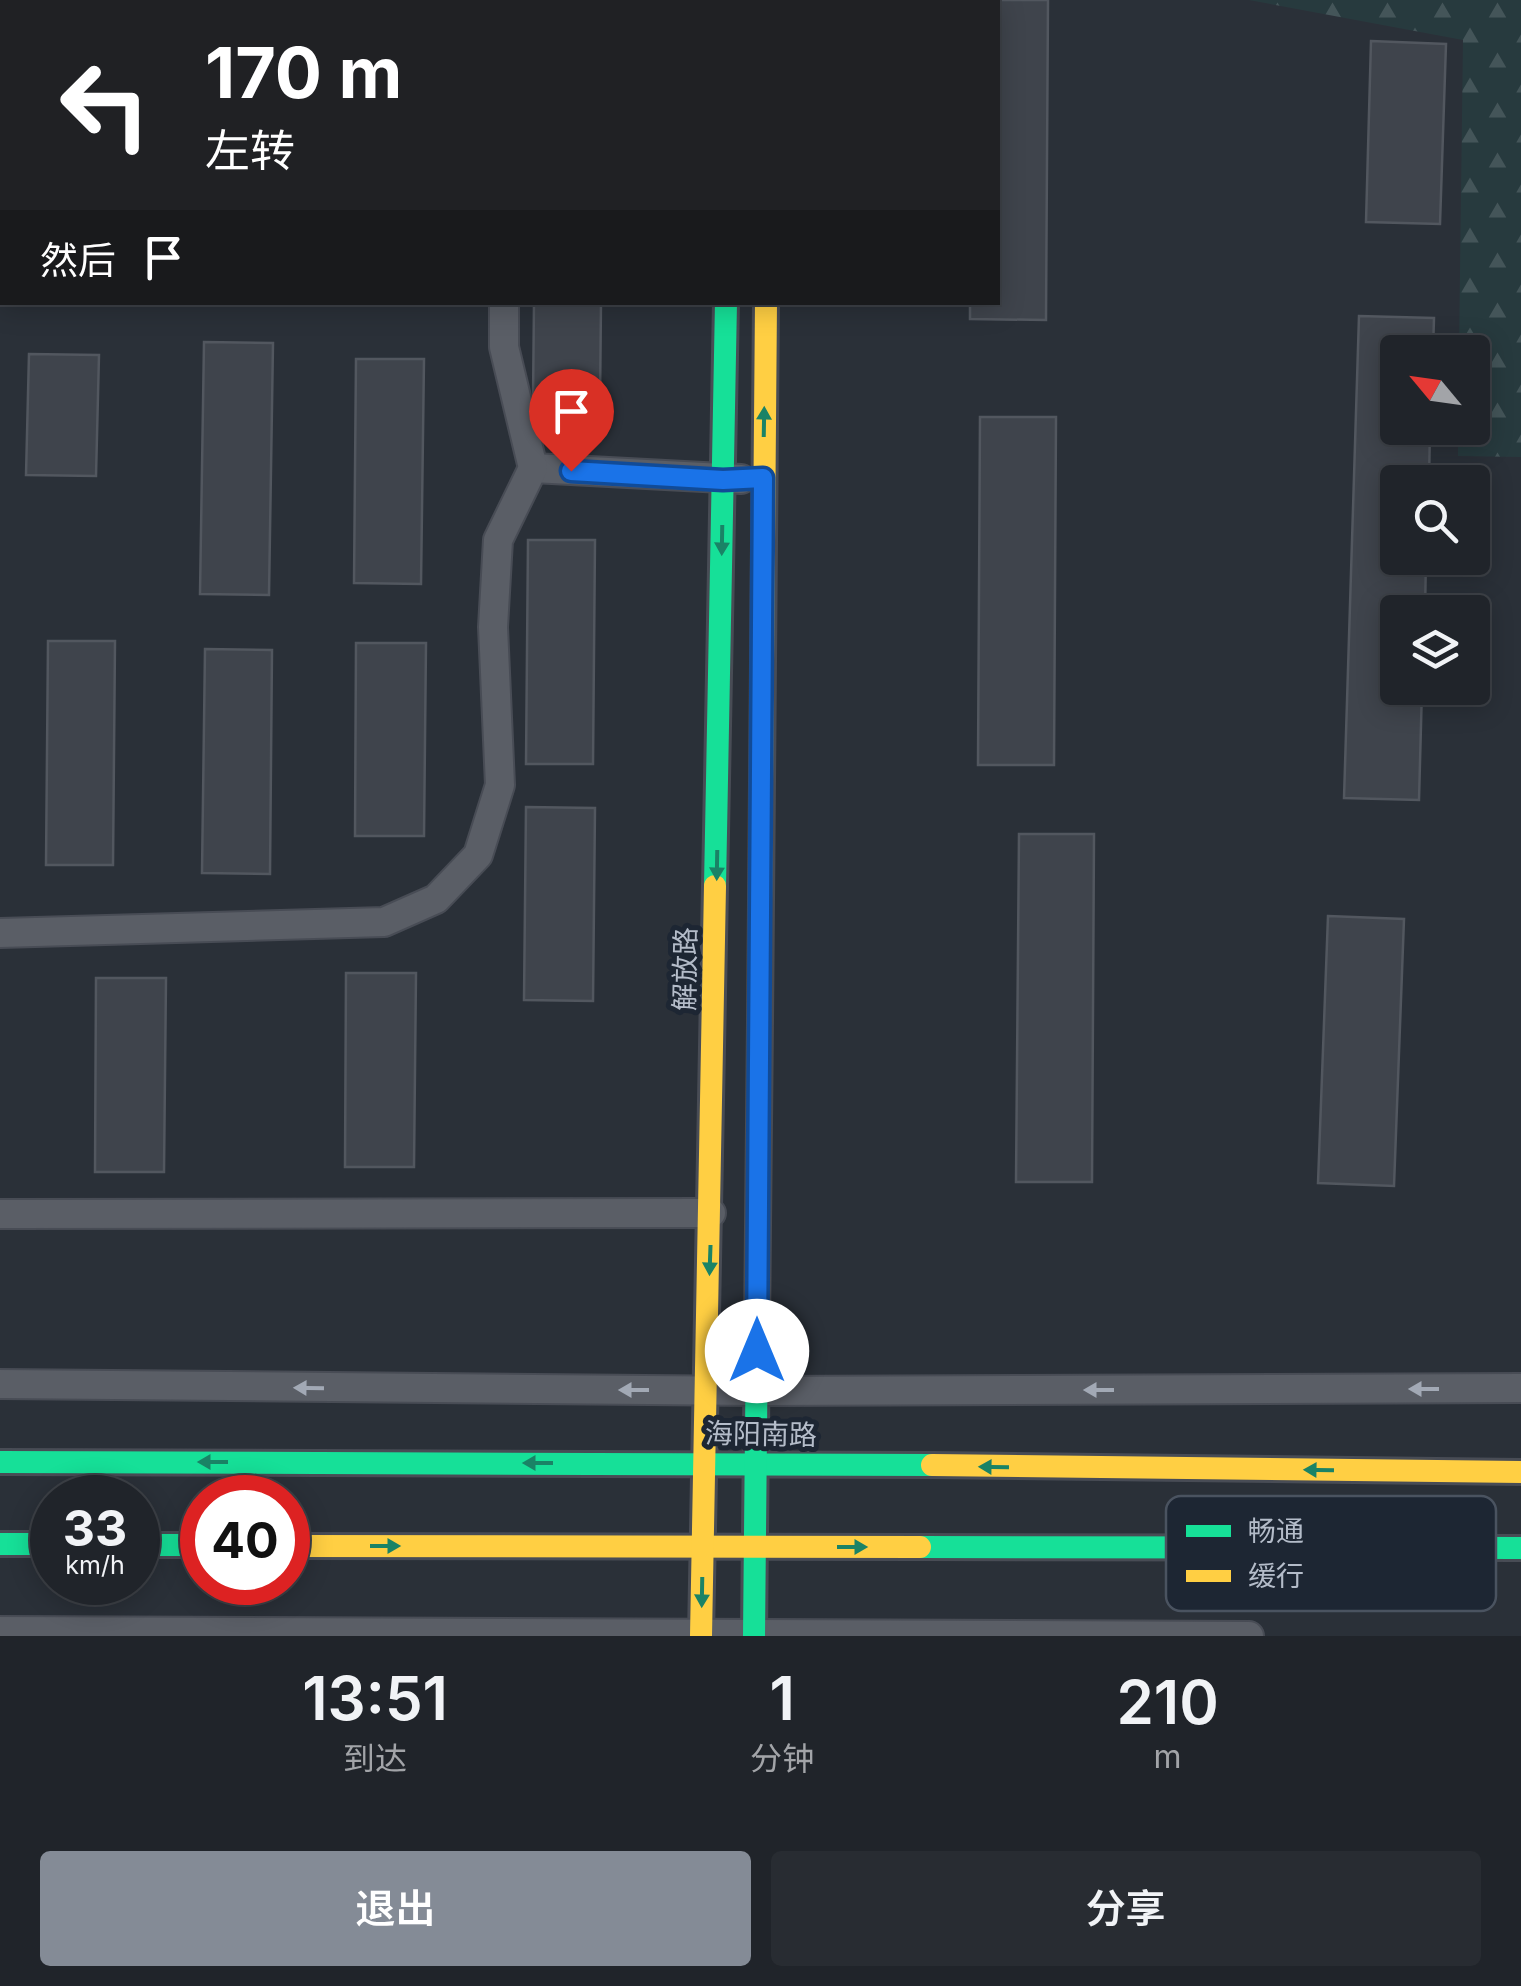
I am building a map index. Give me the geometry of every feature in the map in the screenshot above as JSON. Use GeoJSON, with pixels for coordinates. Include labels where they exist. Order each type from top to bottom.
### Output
{"type":"FeatureCollection","features":[{"type":"Feature","properties":{"kind":"main road","name":"解放路"},"geometry":{"type":"LineString","coordinates":[[701,1634],[726,305]]}},
{"type":"Feature","properties":{"kind":"main road"},"geometry":{"type":"LineString","coordinates":[[754,1634],[766,305]]}},
{"type":"Feature","properties":{"kind":"main road","name":"海阳南路"},"geometry":{"type":"LineString","coordinates":[[0,1462],[706,1463],[1521,1472]]}},
{"type":"Feature","properties":{"kind":"main road"},"geometry":{"type":"LineString","coordinates":[[0,1544],[30,1544]]}},
{"type":"Feature","properties":{"kind":"main road"},"geometry":{"type":"LineString","coordinates":[[310,1546],[1166,1548]]}},
{"type":"Feature","properties":{"kind":"main road"},"geometry":{"type":"LineString","coordinates":[[1496,1548],[1521,1548]]}},
{"type":"Feature","properties":{"kind":"street"},"geometry":{"type":"LineString","coordinates":[[0,933],[384,922],[436,899],[478,855],[500,785],[493,627],[498,540],[533,468],[504,347],[504,305]]}},
{"type":"Feature","properties":{"kind":"street"},"geometry":{"type":"LineString","coordinates":[[533,468],[723,480],[763,478]]}},
{"type":"Feature","properties":{"kind":"street"},"geometry":{"type":"LineString","coordinates":[[0,1214],[711,1213]]}},
{"type":"Feature","properties":{"kind":"street"},"geometry":{"type":"LineString","coordinates":[[0,1384],[757,1391],[1521,1388]]}},
{"type":"Feature","properties":{"kind":"street"},"geometry":{"type":"LineString","coordinates":[[0,1630],[1249,1636]]}},
{"type":"Feature","properties":{"kind":"green space"},"geometry":{"type":"Polygon","coordinates":[[[1249,0],[1521,0],[1521,457],[1458,456],[1458,445],[1490,445],[1490,335],[1459,335],[1463,40],[1249,0]]]}},
{"type":"Feature","properties":{"kind":"building"},"geometry":{"type":"Polygon","coordinates":[[[1000,0],[1048,0],[1046,320],[970,319],[970,305],[1000,305],[1000,0]]]}},
{"type":"Feature","properties":{"kind":"building"},"geometry":{"type":"Polygon","coordinates":[[[1371,41],[1446,44],[1440,224],[1366,222],[1371,41]]]}},
{"type":"Feature","properties":{"kind":"building"},"geometry":{"type":"Polygon","coordinates":[[[534,305],[601,305],[600,402],[533,401],[534,305]]]}},
{"type":"Feature","properties":{"kind":"building"},"geometry":{"type":"Polygon","coordinates":[[[1359,316],[1434,318],[1434,335],[1380,335],[1380,445],[1430,445],[1429,465],[1380,465],[1380,575],[1426,575],[1425,595],[1380,595],[1380,705],[1422,705],[1419,800],[1344,798],[1359,316]]]}},
{"type":"Feature","properties":{"kind":"building"},"geometry":{"type":"Polygon","coordinates":[[[204,342],[273,343],[269,595],[200,594],[204,342]]]}},
{"type":"Feature","properties":{"kind":"building"},"geometry":{"type":"Polygon","coordinates":[[[29,354],[99,355],[96,476],[26,475],[29,354]]]}},
{"type":"Feature","properties":{"kind":"building"},"geometry":{"type":"Polygon","coordinates":[[[356,359],[424,359],[421,584],[354,583],[356,359]]]}},
{"type":"Feature","properties":{"kind":"building"},"geometry":{"type":"Polygon","coordinates":[[[980,417],[1056,417],[1054,765],[978,765],[980,417]]]}},
{"type":"Feature","properties":{"kind":"building"},"geometry":{"type":"Polygon","coordinates":[[[528,540],[595,540],[593,764],[526,764],[528,540]]]}},
{"type":"Feature","properties":{"kind":"building"},"geometry":{"type":"Polygon","coordinates":[[[48,641],[115,641],[113,865],[46,865],[48,641]]]}},
{"type":"Feature","properties":{"kind":"building"},"geometry":{"type":"Polygon","coordinates":[[[356,643],[426,643],[424,836],[355,836],[356,643]]]}},
{"type":"Feature","properties":{"kind":"building"},"geometry":{"type":"Polygon","coordinates":[[[205,649],[272,650],[270,874],[202,873],[205,649]]]}},
{"type":"Feature","properties":{"kind":"building"},"geometry":{"type":"Polygon","coordinates":[[[526,807],[595,808],[593,1001],[524,1000],[526,807]]]}},
{"type":"Feature","properties":{"kind":"building"},"geometry":{"type":"Polygon","coordinates":[[[1019,834],[1094,834],[1092,1182],[1016,1182],[1019,834]]]}},
{"type":"Feature","properties":{"kind":"building"},"geometry":{"type":"Polygon","coordinates":[[[1328,916],[1404,919],[1394,1186],[1318,1183],[1328,916]]]}},
{"type":"Feature","properties":{"kind":"building"},"geometry":{"type":"Polygon","coordinates":[[[346,973],[416,973],[414,1167],[345,1167],[346,973]]]}},
{"type":"Feature","properties":{"kind":"building"},"geometry":{"type":"Polygon","coordinates":[[[96,978],[166,978],[164,1172],[95,1172],[96,978]]]}},
{"type":"Feature","properties":{"kind":"traffic: fast"},"geometry":{"type":"LineString","coordinates":[[715,886],[726,305]]}},
{"type":"Feature","properties":{"kind":"traffic: fast"},"geometry":{"type":"LineString","coordinates":[[754,1636],[760,1021]]}},
{"type":"Feature","properties":{"kind":"traffic: fast"},"geometry":{"type":"LineString","coordinates":[[0,1462],[932,1465]]}},
{"type":"Feature","properties":{"kind":"traffic: fast"},"geometry":{"type":"LineString","coordinates":[[0,1544],[30,1544]]}},
{"type":"Feature","properties":{"kind":"traffic: fast"},"geometry":{"type":"LineString","coordinates":[[160,1545],[180,1545]]}},
{"type":"Feature","properties":{"kind":"traffic: fast"},"geometry":{"type":"LineString","coordinates":[[920,1547],[1166,1547]]}},
{"type":"Feature","properties":{"kind":"traffic: fast"},"geometry":{"type":"LineString","coordinates":[[1496,1548],[1521,1548]]}},
{"type":"Feature","properties":{"kind":"traffic: slow"},"geometry":{"type":"LineString","coordinates":[[760,1021],[766,305]]}},
{"type":"Feature","properties":{"kind":"traffic: slow"},"geometry":{"type":"LineString","coordinates":[[701,1636],[715,886]]}},
{"type":"Feature","properties":{"kind":"traffic: slow"},"geometry":{"type":"LineString","coordinates":[[932,1465],[1521,1472]]}},
{"type":"Feature","properties":{"kind":"traffic: slow"},"geometry":{"type":"LineString","coordinates":[[310,1546],[920,1547]]}},
{"type":"Feature","properties":{"kind":"route"},"geometry":{"type":"LineString","coordinates":[[571,471],[723,480],[763,478],[757,1351]]}}]}
